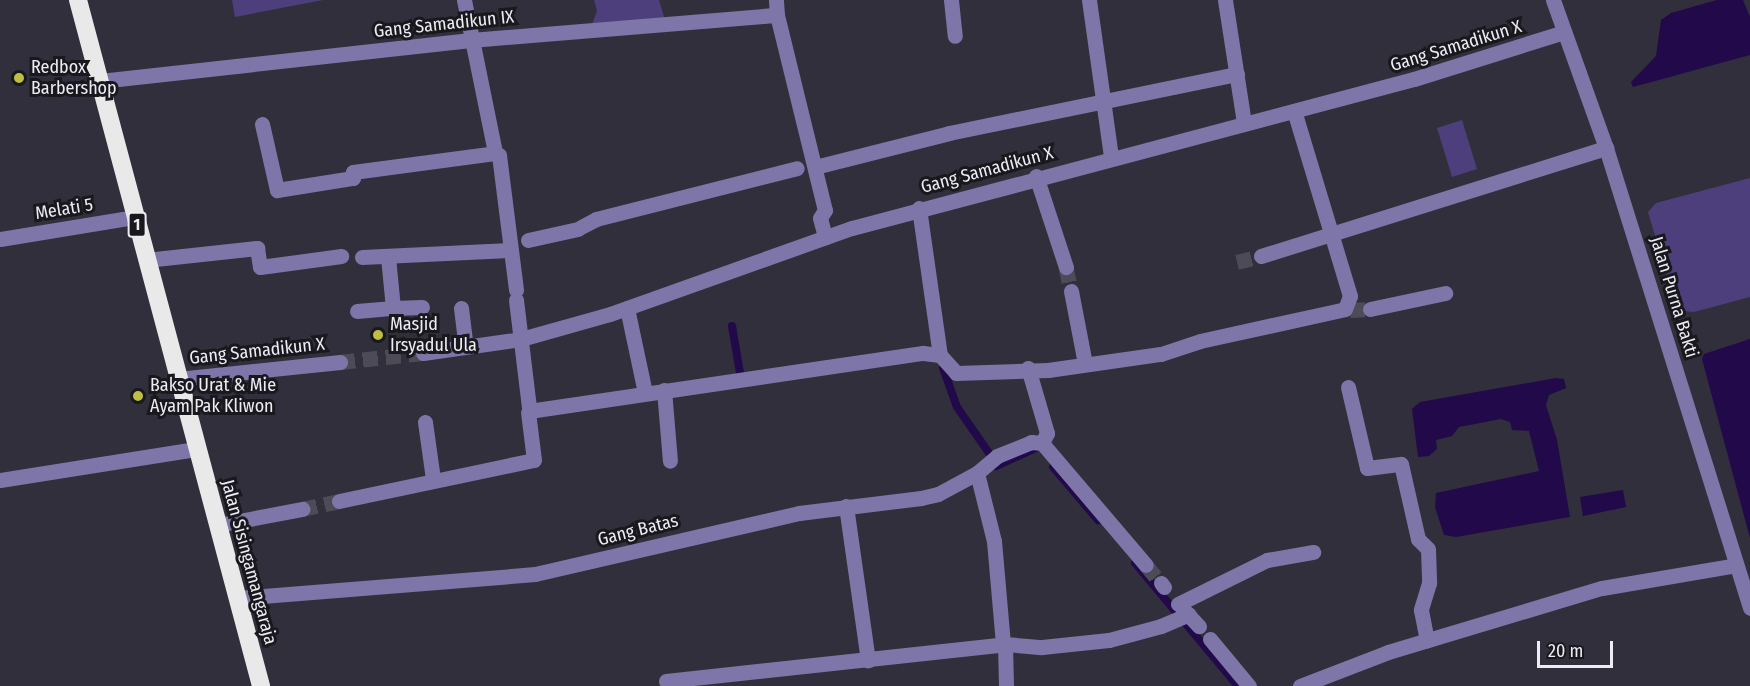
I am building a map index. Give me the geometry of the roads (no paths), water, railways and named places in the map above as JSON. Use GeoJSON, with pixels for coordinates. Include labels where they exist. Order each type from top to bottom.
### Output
{"type":"FeatureCollection","features":[{"type":"Feature","properties":{"kind":"highway","name":"1"},"geometry":{"type":"LineString","coordinates":[[78,0],[196,449]]}},
{"type":"Feature","properties":{"kind":"highway","name":"Jalan Sisingamangaraja"},"geometry":{"type":"LineString","coordinates":[[196,449],[261,686]]}},
{"type":"Feature","properties":{"kind":"street"},"geometry":{"type":"LineString","coordinates":[[339,501],[433,479],[534,460],[516,295],[516,244],[499,155],[495,153],[464,0]]}},
{"type":"Feature","properties":{"kind":"street"},"geometry":{"type":"LineString","coordinates":[[951,0],[955,36]]}},
{"type":"Feature","properties":{"kind":"street"},"geometry":{"type":"LineString","coordinates":[[1089,0],[1111,156]]}},
{"type":"Feature","properties":{"kind":"street"},"geometry":{"type":"LineString","coordinates":[[1225,0],[1245,123]]}},
{"type":"Feature","properties":{"kind":"street","name":"Jalan Purna Bakti"},"geometry":{"type":"LineString","coordinates":[[1553,0],[1606,148],[1750,608]]}},
{"type":"Feature","properties":{"kind":"street","name":"Gang Samadikun IX"},"geometry":{"type":"LineString","coordinates":[[100,81],[777,8]]}},
{"type":"Feature","properties":{"kind":"street"},"geometry":{"type":"LineString","coordinates":[[777,8],[809,166],[825,210],[820,218],[825,237]]}},
{"type":"Feature","properties":{"kind":"street","name":"Gang Samadikun X"},"geometry":{"type":"LineString","coordinates":[[423,353],[521,339],[627,308],[825,237],[919,208],[1494,57],[1564,32]]}},
{"type":"Feature","properties":{"kind":"street"},"geometry":{"type":"LineString","coordinates":[[362,257],[388,257],[516,244],[580,228],[596,219],[809,166],[949,133],[1237,74]]}},
{"type":"Feature","properties":{"kind":"street"},"geometry":{"type":"LineString","coordinates":[[919,208],[940,355],[956,372],[1028,368],[1048,370],[1161,354],[1200,341],[1347,310],[1350,296],[1294,111]]}},
{"type":"Feature","properties":{"kind":"street"},"geometry":{"type":"LineString","coordinates":[[262,124],[277,190],[353,178],[353,172],[495,153]]}},
{"type":"Feature","properties":{"kind":"street"},"geometry":{"type":"LineString","coordinates":[[1261,256],[1332,236],[1606,148]]}},
{"type":"Feature","properties":{"kind":"street"},"geometry":{"type":"LineString","coordinates":[[1036,176],[1066,267]]}},
{"type":"Feature","properties":{"kind":"street","name":"Melati 5"},"geometry":{"type":"LineString","coordinates":[[0,239],[135,217]]}},
{"type":"Feature","properties":{"kind":"street"},"geometry":{"type":"LineString","coordinates":[[146,260],[257,248],[260,267],[341,256]]}},
{"type":"Feature","properties":{"kind":"street"},"geometry":{"type":"LineString","coordinates":[[388,257],[393,309]]}},
{"type":"Feature","properties":{"kind":"street"},"geometry":{"type":"LineString","coordinates":[[1071,291],[1085,364]]}},
{"type":"Feature","properties":{"kind":"street"},"geometry":{"type":"LineString","coordinates":[[1370,309],[1445,293]]}},
{"type":"Feature","properties":{"kind":"street"},"geometry":{"type":"LineString","coordinates":[[357,311],[422,307]]}},
{"type":"Feature","properties":{"kind":"street"},"geometry":{"type":"LineString","coordinates":[[461,308],[466,346]]}},
{"type":"Feature","properties":{"kind":"street"},"geometry":{"type":"LineString","coordinates":[[627,308],[645,393]]}},
{"type":"Feature","properties":{"kind":"street"},"geometry":{"type":"LineString","coordinates":[[528,410],[888,358],[940,355]]}},
{"type":"Feature","properties":{"kind":"street","name":"Gang Samadikun X"},"geometry":{"type":"LineString","coordinates":[[178,380],[340,362]]}},
{"type":"Feature","properties":{"kind":"street"},"geometry":{"type":"LineString","coordinates":[[1028,368],[1047,433],[1036,442],[1146,564]]}},
{"type":"Feature","properties":{"kind":"street"},"geometry":{"type":"LineString","coordinates":[[1348,387],[1367,468],[1401,464],[1418,539],[1428,549],[1429,584],[1421,610],[1427,640]]}},
{"type":"Feature","properties":{"kind":"street"},"geometry":{"type":"LineString","coordinates":[[664,390],[670,461]]}},
{"type":"Feature","properties":{"kind":"street"},"geometry":{"type":"LineString","coordinates":[[425,422],[433,479]]}},
{"type":"Feature","properties":{"kind":"street","name":"Gang Batas"},"geometry":{"type":"LineString","coordinates":[[238,598],[535,574],[799,513],[921,498],[977,473],[997,456],[1036,442]]}},
{"type":"Feature","properties":{"kind":"street"},"geometry":{"type":"LineString","coordinates":[[0,480],[196,449]]}},
{"type":"Feature","properties":{"kind":"street"},"geometry":{"type":"LineString","coordinates":[[977,473],[994,541],[1006,686]]}},
{"type":"Feature","properties":{"kind":"street"},"geometry":{"type":"LineString","coordinates":[[846,506],[868,660]]}},
{"type":"Feature","properties":{"kind":"street"},"geometry":{"type":"LineString","coordinates":[[218,525],[302,509]]}},
{"type":"Feature","properties":{"kind":"street"},"geometry":{"type":"LineString","coordinates":[[666,681],[1004,644],[1042,646],[1109,640],[1267,561],[1313,552]]}},
{"type":"Feature","properties":{"kind":"street"},"geometry":{"type":"LineString","coordinates":[[1300,686],[1427,640],[1602,588],[1736,565]]}},
{"type":"Feature","properties":{"kind":"street"},"geometry":{"type":"LineString","coordinates":[[1210,639],[1249,686]]}},
{"type":"Feature","properties":{"kind":"waterway"},"geometry":{"type":"LineString","coordinates":[[732,326],[740,373]]}},
{"type":"Feature","properties":{"kind":"waterway"},"geometry":{"type":"LineString","coordinates":[[943,368],[957,407],[989,453]]}},
{"type":"Feature","properties":{"kind":"waterway"},"geometry":{"type":"LineString","coordinates":[[996,466],[1036,448]]}},
{"type":"Feature","properties":{"kind":"waterway"},"geometry":{"type":"LineString","coordinates":[[1053,467],[1098,520]]}},
{"type":"Feature","properties":{"kind":"waterway"},"geometry":{"type":"LineString","coordinates":[[1135,563],[1238,686]]}},
{"type":"Feature","properties":{"kind":"tunnel"},"geometry":{"type":"LineString","coordinates":[[1237,262],[1261,256]]}},
{"type":"Feature","properties":{"kind":"tunnel"},"geometry":{"type":"LineString","coordinates":[[1066,267],[1071,291]]}},
{"type":"Feature","properties":{"kind":"tunnel"},"geometry":{"type":"LineString","coordinates":[[1350,310],[1370,309]]}},
{"type":"Feature","properties":{"kind":"tunnel"},"geometry":{"type":"LineString","coordinates":[[340,362],[423,353]]}},
{"type":"Feature","properties":{"kind":"tunnel"},"geometry":{"type":"LineString","coordinates":[[302,509],[339,501]]}},
{"type":"Feature","properties":{"kind":"tunnel"},"geometry":{"type":"LineString","coordinates":[[1146,565],[1161,583]]}},
{"type":"Feature","properties":{"kind":"place","name":"Redbox Barbershop"},"geometry":{"type":"Point","coordinates":[19,78]}},
{"type":"Feature","properties":{"kind":"place","name":"Masjid Irsyadul Ula"},"geometry":{"type":"Point","coordinates":[378,335]}},
{"type":"Feature","properties":{"kind":"place","name":"Bakso Urat & Mie Ayam Pak Kliwon"},"geometry":{"type":"Point","coordinates":[138,396]}}]}
